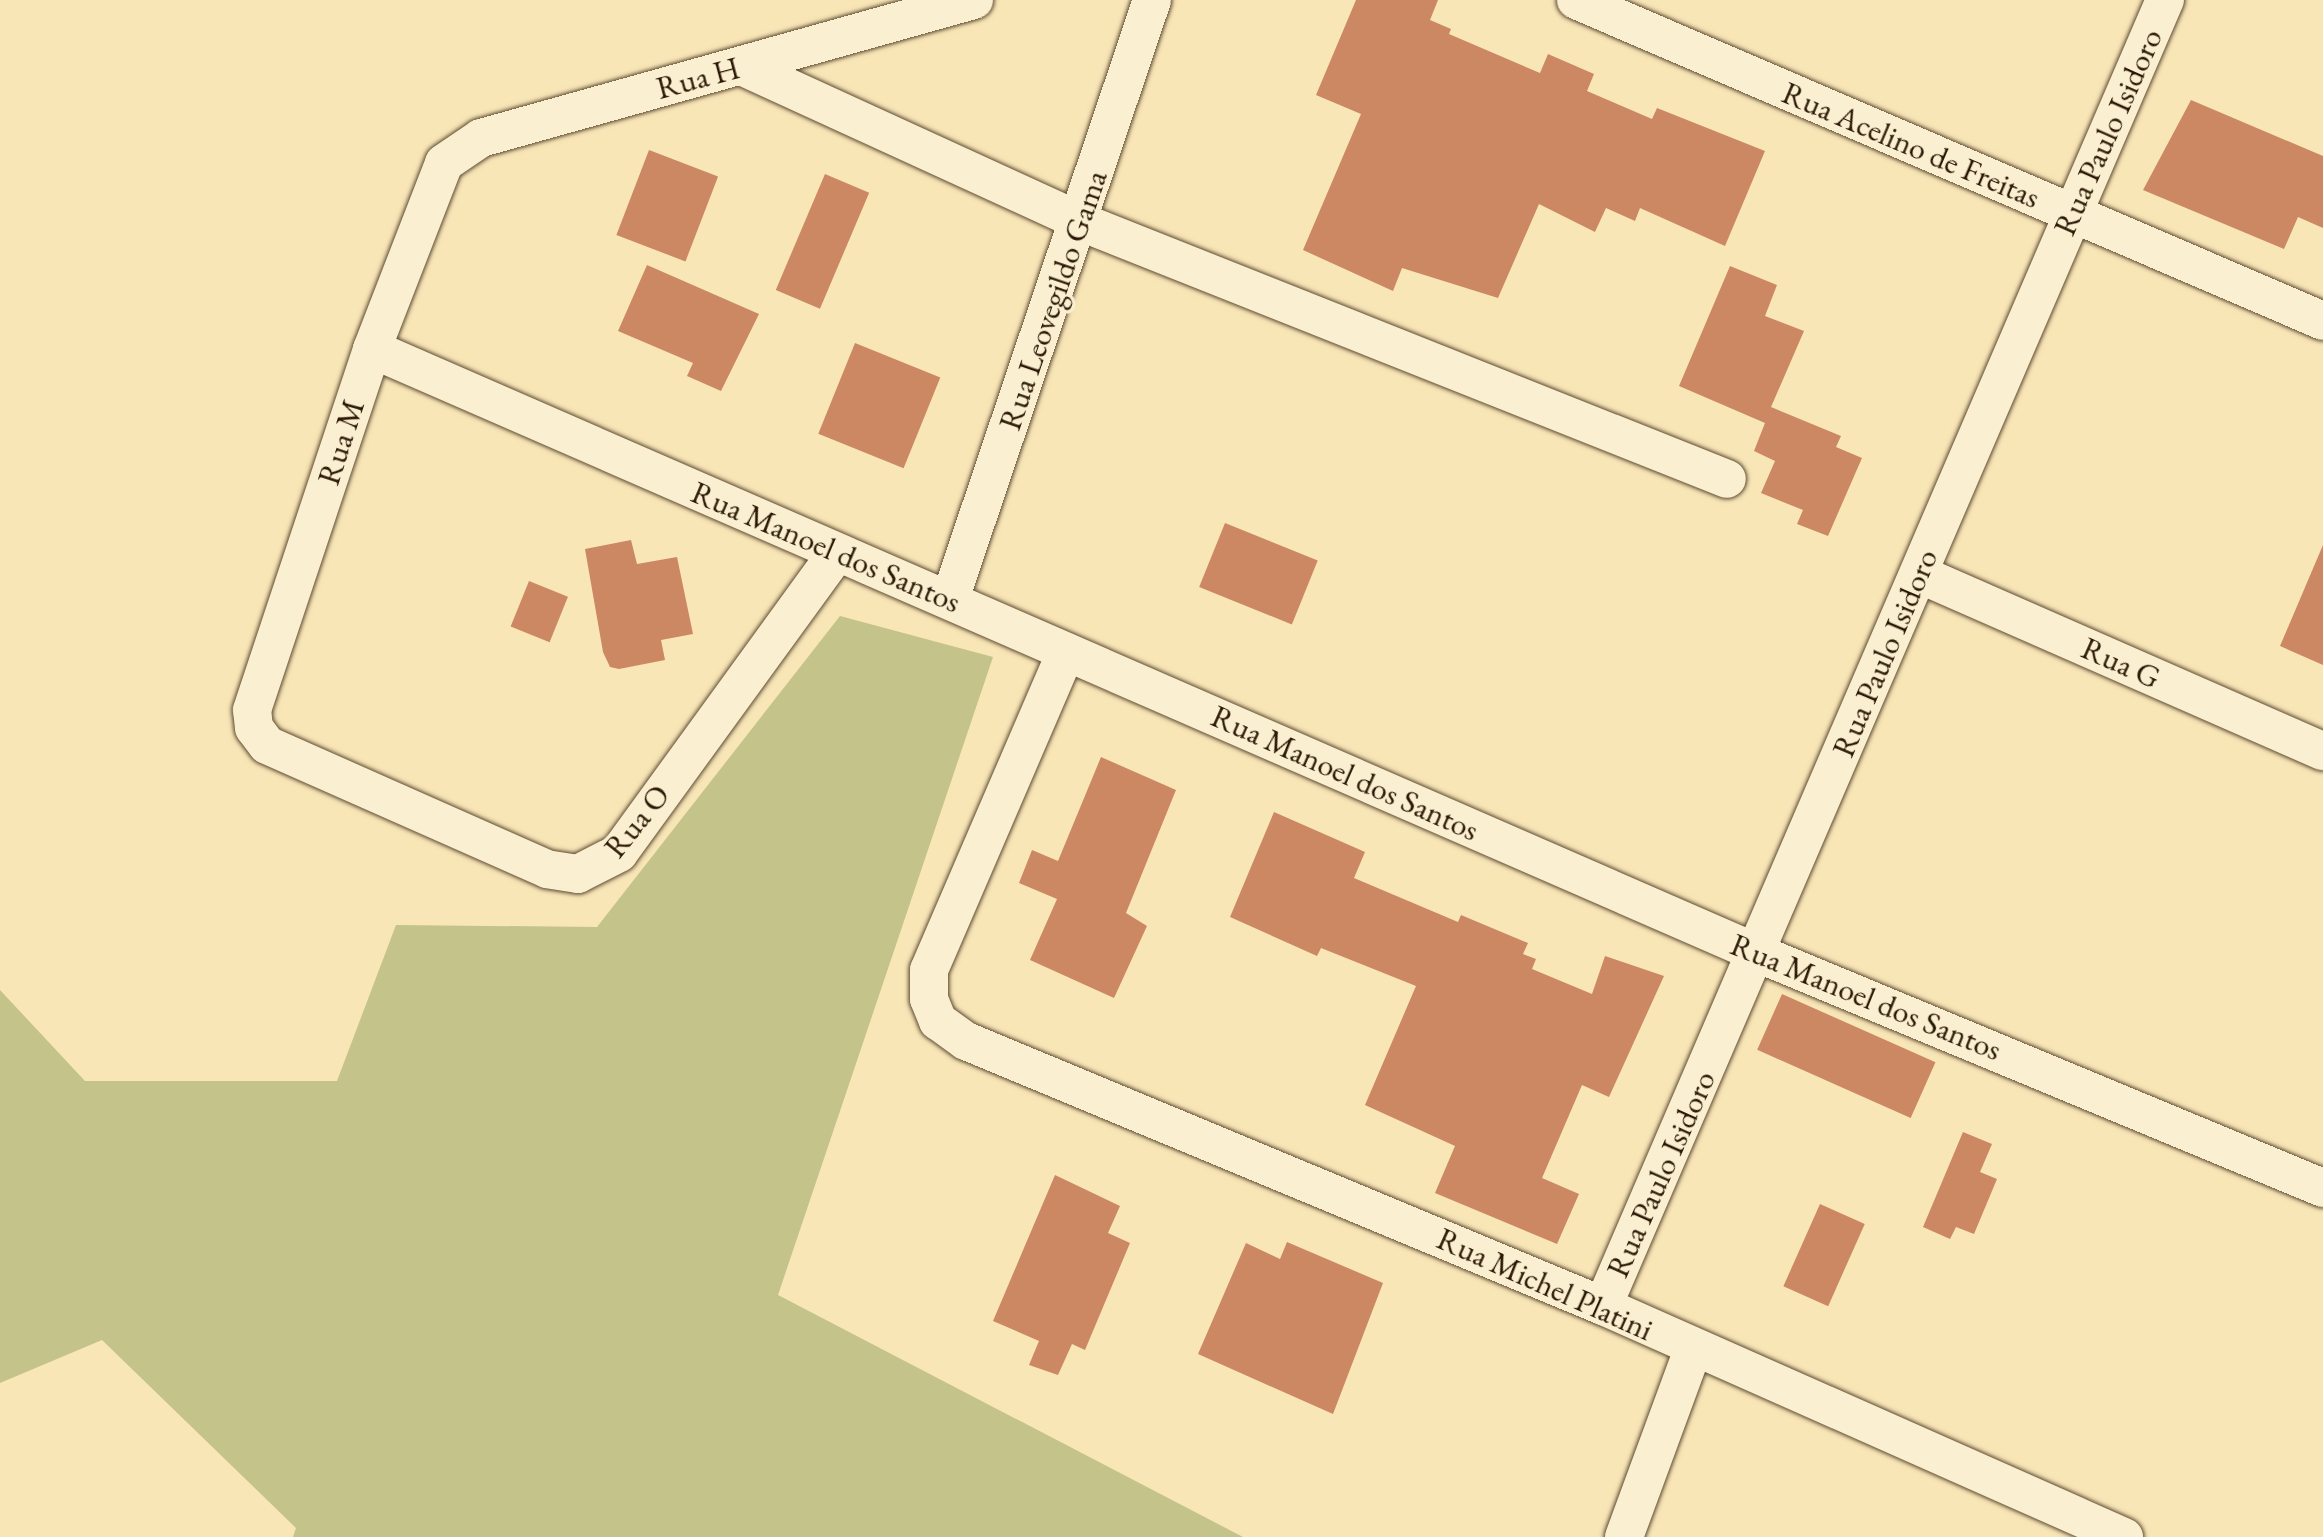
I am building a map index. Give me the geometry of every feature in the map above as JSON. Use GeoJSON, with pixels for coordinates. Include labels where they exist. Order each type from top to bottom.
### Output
{"type":"FeatureCollection","features":[{"type":"Feature","properties":{"kind":"street","name":"Rua H"},"geometry":{"type":"LineString","coordinates":[[434,177],[481,138],[974,0]]}},
{"type":"Feature","properties":{"kind":"street","name":"Rua Leovegildo Gama"},"geometry":{"type":"LineString","coordinates":[[950,599],[1081,222],[1152,0]]}},
{"type":"Feature","properties":{"kind":"street","name":"Rua Acelino de Freitas"},"geometry":{"type":"LineString","coordinates":[[1576,0],[2323,321]]}},
{"type":"Feature","properties":{"kind":"street","name":"Rua Paulo Isidoro"},"geometry":{"type":"LineString","coordinates":[[1603,1306],[2165,0]]}},
{"type":"Feature","properties":{"kind":"street"},"geometry":{"type":"LineString","coordinates":[[741,66],[1081,222],[1727,479]]}},
{"type":"Feature","properties":{"kind":"street","name":"Rua M"},"geometry":{"type":"LineString","coordinates":[[252,710],[372,349],[434,177]]}},
{"type":"Feature","properties":{"kind":"street","name":"Rua Manoel dos Santos"},"geometry":{"type":"LineString","coordinates":[[372,349],[836,554],[950,599],[1757,953],[2323,1188]]}},
{"type":"Feature","properties":{"kind":"street","name":"Rua O"},"geometry":{"type":"LineString","coordinates":[[252,710],[254,728],[267,744],[547,869],[578,874],[619,853],[836,554]]}},
{"type":"Feature","properties":{"kind":"street","name":"Rua G"},"geometry":{"type":"LineString","coordinates":[[1919,575],[2323,751]]}},
{"type":"Feature","properties":{"kind":"street","name":"Rua Michel Platini"},"geometry":{"type":"LineString","coordinates":[[1066,652],[929,970],[929,999],[938,1021],[966,1041],[1603,1306],[1693,1349],[2124,1537]]}},
{"type":"Feature","properties":{"kind":"street"},"geometry":{"type":"LineString","coordinates":[[1624,1537],[1693,1349]]}},
{"type":"Feature","properties":{"kind":"green space"},"geometry":{"type":"Polygon","coordinates":[[[840,616],[993,657],[778,1295],[1243,1537],[293,1537],[296,1528],[102,1340],[0,1383],[0,990],[85,1081],[337,1081],[396,925],[597,927],[840,616]]]}},
{"type":"Feature","properties":{"kind":"building"},"geometry":{"type":"Polygon","coordinates":[[[1356,0],[1438,0],[1430,20],[1451,29],[1449,34],[1540,73],[1548,54],[1594,74],[1587,91],[1652,119],[1657,108],[1765,151],[1725,246],[1640,208],[1635,221],[1606,208],[1595,232],[1539,204],[1498,298],[1402,268],[1393,291],[1303,250],[1361,114],[1316,95],[1356,0]]]}},
{"type":"Feature","properties":{"kind":"building"},"geometry":{"type":"Polygon","coordinates":[[[2191,100],[2323,156],[2323,228],[2298,217],[2284,249],[2143,190],[2191,100]]]}},
{"type":"Feature","properties":{"kind":"building"},"geometry":{"type":"Polygon","coordinates":[[[649,150],[718,177],[685,261],[616,235],[649,150]]]}},
{"type":"Feature","properties":{"kind":"building"},"geometry":{"type":"Polygon","coordinates":[[[825,174],[869,193],[820,309],[776,290],[825,174]]]}},
{"type":"Feature","properties":{"kind":"building"},"geometry":{"type":"Polygon","coordinates":[[[647,265],[759,314],[721,391],[687,376],[693,363],[618,331],[647,265]]]}},
{"type":"Feature","properties":{"kind":"building"},"geometry":{"type":"Polygon","coordinates":[[[1730,266],[1777,285],[1765,316],[1804,331],[1771,407],[1841,436],[1836,447],[1862,458],[1828,536],[1797,524],[1803,510],[1761,493],[1775,461],[1754,451],[1765,423],[1679,386],[1730,266]]]}},
{"type":"Feature","properties":{"kind":"building"},"geometry":{"type":"Polygon","coordinates":[[[855,343],[940,377],[904,468],[818,434],[855,343]]]}},
{"type":"Feature","properties":{"kind":"building"},"geometry":{"type":"Polygon","coordinates":[[[1225,523],[1318,560],[1292,624],[1199,587],[1225,523]]]}},
{"type":"Feature","properties":{"kind":"building"},"geometry":{"type":"Polygon","coordinates":[[[631,540],[637,564],[677,557],[693,634],[661,640],[665,660],[619,669],[610,667],[603,652],[585,549],[631,540]]]}},
{"type":"Feature","properties":{"kind":"building"},"geometry":{"type":"Polygon","coordinates":[[[2323,545],[2323,665],[2280,646],[2323,545]]]}},
{"type":"Feature","properties":{"kind":"building"},"geometry":{"type":"Polygon","coordinates":[[[529,581],[568,597],[550,642],[511,626],[529,581]]]}},
{"type":"Feature","properties":{"kind":"building"},"geometry":{"type":"Polygon","coordinates":[[[1101,757],[1176,790],[1126,913],[1147,926],[1114,998],[1030,960],[1057,899],[1019,883],[1032,850],[1058,861],[1101,757]]]}},
{"type":"Feature","properties":{"kind":"building"},"geometry":{"type":"Polygon","coordinates":[[[1274,812],[1365,852],[1354,878],[1458,922],[1461,915],[1528,943],[1523,954],[1536,959],[1532,969],[1592,994],[1605,956],[1664,976],[1609,1097],[1582,1085],[1542,1178],[1579,1194],[1557,1244],[1435,1193],[1455,1146],[1365,1105],[1416,986],[1321,948],[1317,956],[1230,917],[1274,812]]]}},
{"type":"Feature","properties":{"kind":"building"},"geometry":{"type":"Polygon","coordinates":[[[1782,994],[1935,1062],[1911,1118],[1757,1050],[1782,994]]]}},
{"type":"Feature","properties":{"kind":"building"},"geometry":{"type":"Polygon","coordinates":[[[1963,1132],[1992,1144],[1980,1172],[1997,1179],[1974,1234],[1956,1227],[1950,1239],[1923,1227],[1963,1132]]]}},
{"type":"Feature","properties":{"kind":"building"},"geometry":{"type":"Polygon","coordinates":[[[1055,1175],[1120,1206],[1108,1233],[1130,1243],[1085,1350],[1072,1344],[1058,1375],[1029,1365],[1039,1341],[993,1321],[1055,1175]]]}},
{"type":"Feature","properties":{"kind":"building"},"geometry":{"type":"Polygon","coordinates":[[[1820,1204],[1865,1224],[1828,1306],[1783,1286],[1820,1204]]]}},
{"type":"Feature","properties":{"kind":"building"},"geometry":{"type":"Polygon","coordinates":[[[1287,1242],[1383,1283],[1333,1414],[1198,1354],[1246,1243],[1280,1259],[1287,1242]]]}}]}
